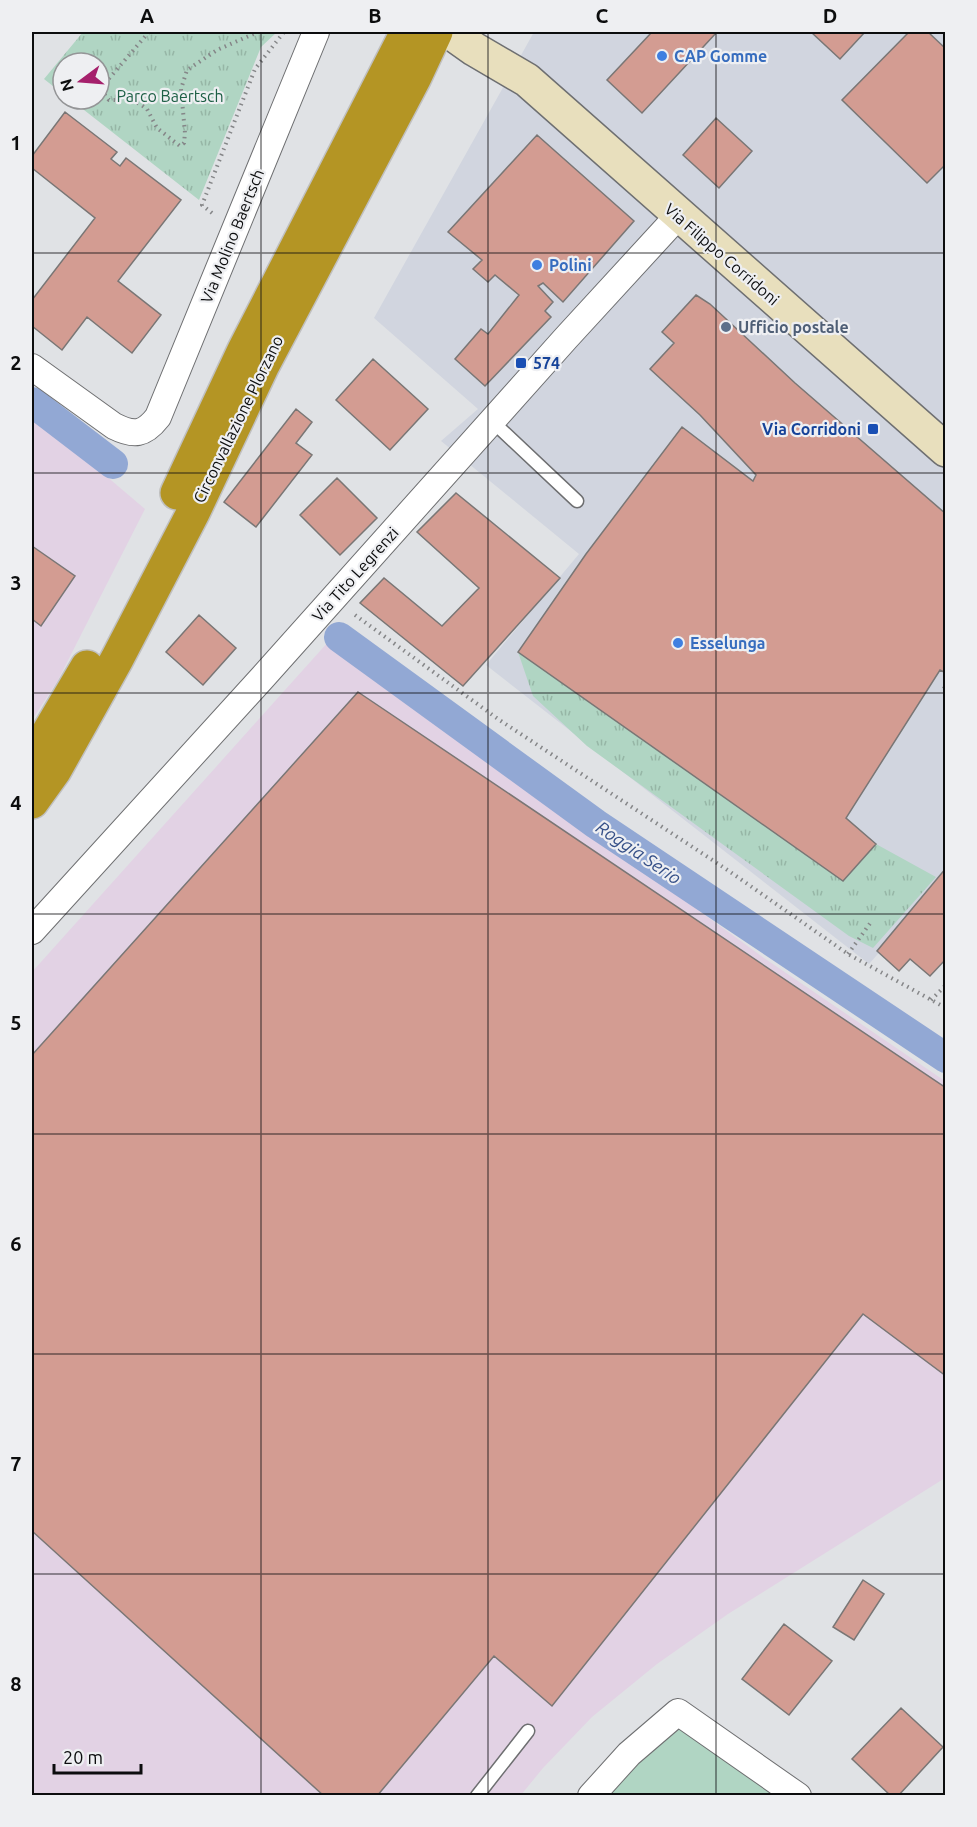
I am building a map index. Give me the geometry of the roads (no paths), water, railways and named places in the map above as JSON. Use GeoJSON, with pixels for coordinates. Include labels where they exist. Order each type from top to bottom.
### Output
{"type":"FeatureCollection","features":[{"type":"Feature","properties":{"kind":"highway","name":"Circonvallazione Plorzano"},"geometry":{"type":"LineString","coordinates":[[32,760],[105,635],[174,499],[244,350],[406,56],[436,32]]}},
{"type":"Feature","properties":{"kind":"highway","name":"Circonvallazione Plorzano"},"geometry":{"type":"LineString","coordinates":[[32,802],[55,770],[117,659],[193,513],[264,365],[406,56]]}},
{"type":"Feature","properties":{"kind":"street","name":"Via Molino Baertsch"},"geometry":{"type":"LineString","coordinates":[[32,367],[114,426],[125,431],[139,433],[150,428],[158,417],[316,32]]}},
{"type":"Feature","properties":{"kind":"street","name":"Via Filippo Corridoni"},"geometry":{"type":"LineString","coordinates":[[450,32],[527,80]]}},
{"type":"Feature","properties":{"kind":"street","name":"Via Filippo Corridoni"},"geometry":{"type":"LineString","coordinates":[[490,32],[527,80],[945,450]]}},
{"type":"Feature","properties":{"kind":"street","name":"Via Tito Legrenzi"},"geometry":{"type":"LineString","coordinates":[[32,931],[678,216]]}},
{"type":"Feature","properties":{"kind":"street"},"geometry":{"type":"LineString","coordinates":[[591,1796],[629,1754],[678,1712],[798,1796]]}},
{"type":"Feature","properties":{"kind":"lane"},"geometry":{"type":"LineString","coordinates":[[492,421],[577,501]]}},
{"type":"Feature","properties":{"kind":"lane"},"geometry":{"type":"LineString","coordinates":[[477,1796],[528,1731]]}},
{"type":"Feature","properties":{"kind":"waterway","name":"Roggia Serio"},"geometry":{"type":"LineString","coordinates":[[32,402],[113,464]]}},
{"type":"Feature","properties":{"kind":"waterway","name":"Roggia Serio"},"geometry":{"type":"LineString","coordinates":[[339,637],[596,824],[946,1058]]}},
{"type":"Feature","properties":{"kind":"place","name":"CAP Gomme"},"geometry":{"type":"Point","coordinates":[662,56]}},
{"type":"Feature","properties":{"kind":"place","name":"Polini"},"geometry":{"type":"Point","coordinates":[537,265]}},
{"type":"Feature","properties":{"kind":"place","name":"Ufficio postale"},"geometry":{"type":"Point","coordinates":[726,327]}},
{"type":"Feature","properties":{"kind":"place","name":"574"},"geometry":{"type":"Point","coordinates":[521,363]}},
{"type":"Feature","properties":{"kind":"place","name":"Via Corridoni"},"geometry":{"type":"Point","coordinates":[873,429]}},
{"type":"Feature","properties":{"kind":"place","name":"Esselunga"},"geometry":{"type":"Point","coordinates":[678,643]}},
{"type":"Feature","properties":{"kind":"park label","name":"Parco Baertsch"},"geometry":{"type":"Point","coordinates":[170,96]}}]}
